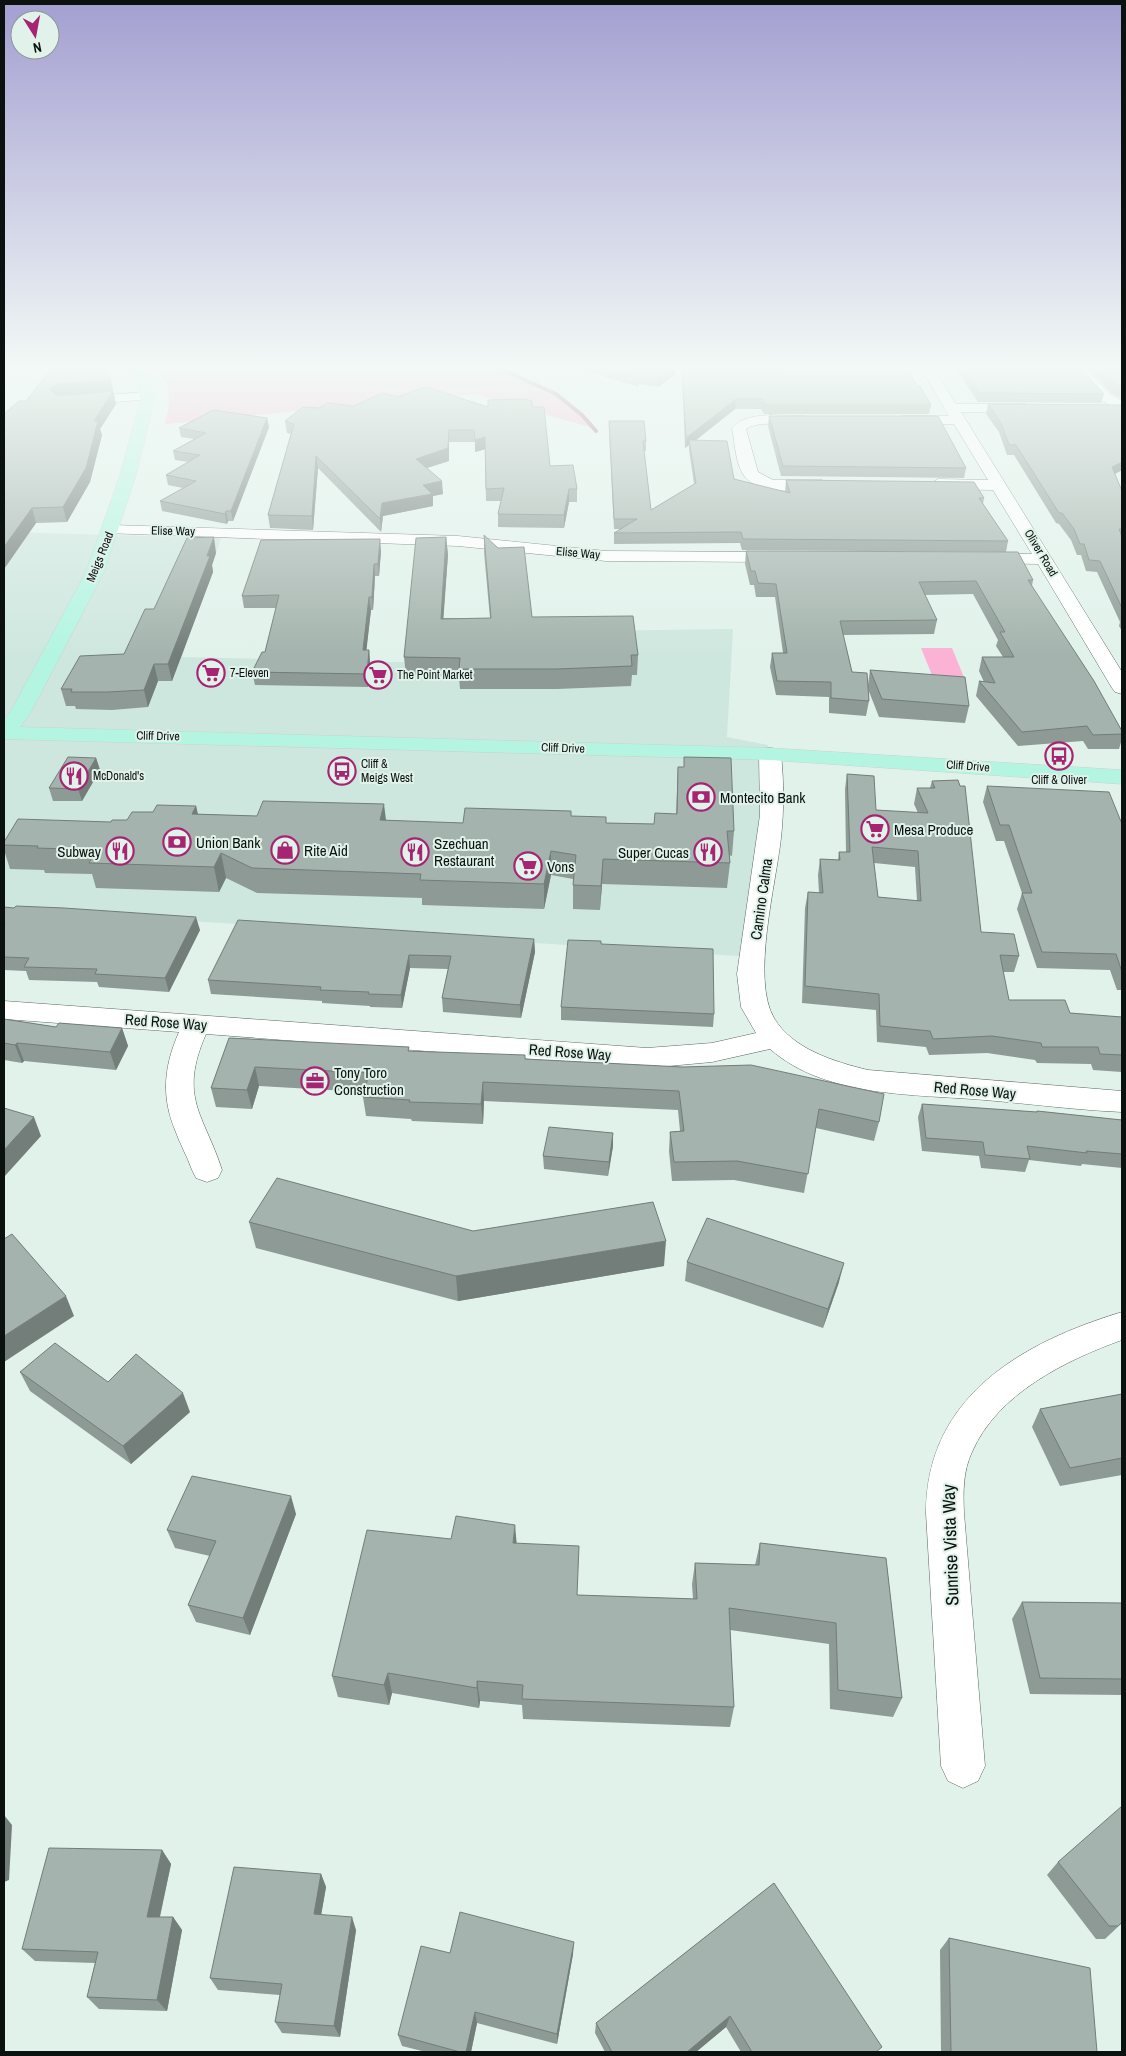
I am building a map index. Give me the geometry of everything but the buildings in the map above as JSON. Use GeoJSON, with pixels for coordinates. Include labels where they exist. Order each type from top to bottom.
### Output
{"type":"FeatureCollection","features":[{"type":"Feature","properties":{"kind":"main road","name":"Meigs Road"},"geometry":{"type":"LineString","coordinates":[[4,732],[20,714],[96,572],[131,464]]}},
{"type":"Feature","properties":{"kind":"main road","name":"Cliff Drive"},"geometry":{"type":"LineString","coordinates":[[4,732],[770,754],[1122,777]]}},
{"type":"Feature","properties":{"kind":"street"},"geometry":{"type":"LineString","coordinates":[[748,464],[750,473],[756,479],[776,485],[834,485]]}},
{"type":"Feature","properties":{"kind":"street","name":"Oliver Road"},"geometry":{"type":"LineString","coordinates":[[987,464],[1122,688]]}},
{"type":"Feature","properties":{"kind":"street"},"geometry":{"type":"LineString","coordinates":[[924,484],[1000,485]]}},
{"type":"Feature","properties":{"kind":"street","name":"Elise Way"},"geometry":{"type":"LineString","coordinates":[[111,530],[458,541],[606,556],[804,557]]}},
{"type":"Feature","properties":{"kind":"street"},"geometry":{"type":"LineString","coordinates":[[971,558],[1045,559]]}},
{"type":"Feature","properties":{"kind":"street","name":"Camino Calma"},"geometry":{"type":"LineString","coordinates":[[770,754],[773,771],[771,825],[754,944],[751,990],[755,1007],[774,1037]]}},
{"type":"Feature","properties":{"kind":"street","name":"Red Rose Way"},"geometry":{"type":"LineString","coordinates":[[4,1010],[647,1058],[699,1055],[749,1046],[774,1037],[793,1052],[815,1064],[841,1074],[868,1080],[1122,1102]]}},
{"type":"Feature","properties":{"kind":"street"},"geometry":{"type":"LineString","coordinates":[[197,1024],[184,1052],[178,1082],[183,1114],[202,1153],[207,1170]]}},
{"type":"Feature","properties":{"kind":"street","name":"Sunrise Vista Way"},"geometry":{"type":"LineString","coordinates":[[963,1766],[949,1562],[947,1472],[961,1437],[985,1404],[999,1391],[1029,1368],[1063,1348],[1122,1326]]}},
{"type":"Feature","properties":{"kind":"shaded area"},"geometry":{"type":"Polygon","coordinates":[[[4,532],[221,538],[182,657],[439,663],[442,633],[733,629],[727,737],[768,745],[761,779],[753,957],[4,909],[4,532]]]}},
{"type":"Feature","properties":{"kind":"shaded area"},"geometry":{"type":"Polygon","coordinates":[[[921,648],[952,648],[965,680],[934,680],[921,648]]]}},
{"type":"Feature","properties":{"kind":"place","name":"7-Eleven"},"geometry":{"type":"Point","coordinates":[211,673]}},
{"type":"Feature","properties":{"kind":"place","name":"The Point Market"},"geometry":{"type":"Point","coordinates":[378,675]}},
{"type":"Feature","properties":{"kind":"place","name":"Cliff & Oliver"},"geometry":{"type":"Point","coordinates":[1059,756]}},
{"type":"Feature","properties":{"kind":"place","name":"Cliff & Meigs West"},"geometry":{"type":"Point","coordinates":[342,771]}},
{"type":"Feature","properties":{"kind":"place","name":"McDonald's"},"geometry":{"type":"Point","coordinates":[74,776]}},
{"type":"Feature","properties":{"kind":"place","name":"Montecito Bank"},"geometry":{"type":"Point","coordinates":[701,797]}},
{"type":"Feature","properties":{"kind":"place","name":"Mesa Produce"},"geometry":{"type":"Point","coordinates":[875,829]}},
{"type":"Feature","properties":{"kind":"place","name":"Union Bank"},"geometry":{"type":"Point","coordinates":[177,842]}},
{"type":"Feature","properties":{"kind":"place","name":"Rite Aid"},"geometry":{"type":"Point","coordinates":[285,850]}},
{"type":"Feature","properties":{"kind":"place","name":"Subway"},"geometry":{"type":"Point","coordinates":[120,851]}},
{"type":"Feature","properties":{"kind":"place","name":"Szechuan Restaurant"},"geometry":{"type":"Point","coordinates":[415,852]}},
{"type":"Feature","properties":{"kind":"place","name":"Super Cucas"},"geometry":{"type":"Point","coordinates":[708,852]}},
{"type":"Feature","properties":{"kind":"place","name":"Vons"},"geometry":{"type":"Point","coordinates":[528,866]}},
{"type":"Feature","properties":{"kind":"place","name":"Tony Toro Construction"},"geometry":{"type":"Point","coordinates":[315,1081]}}]}
